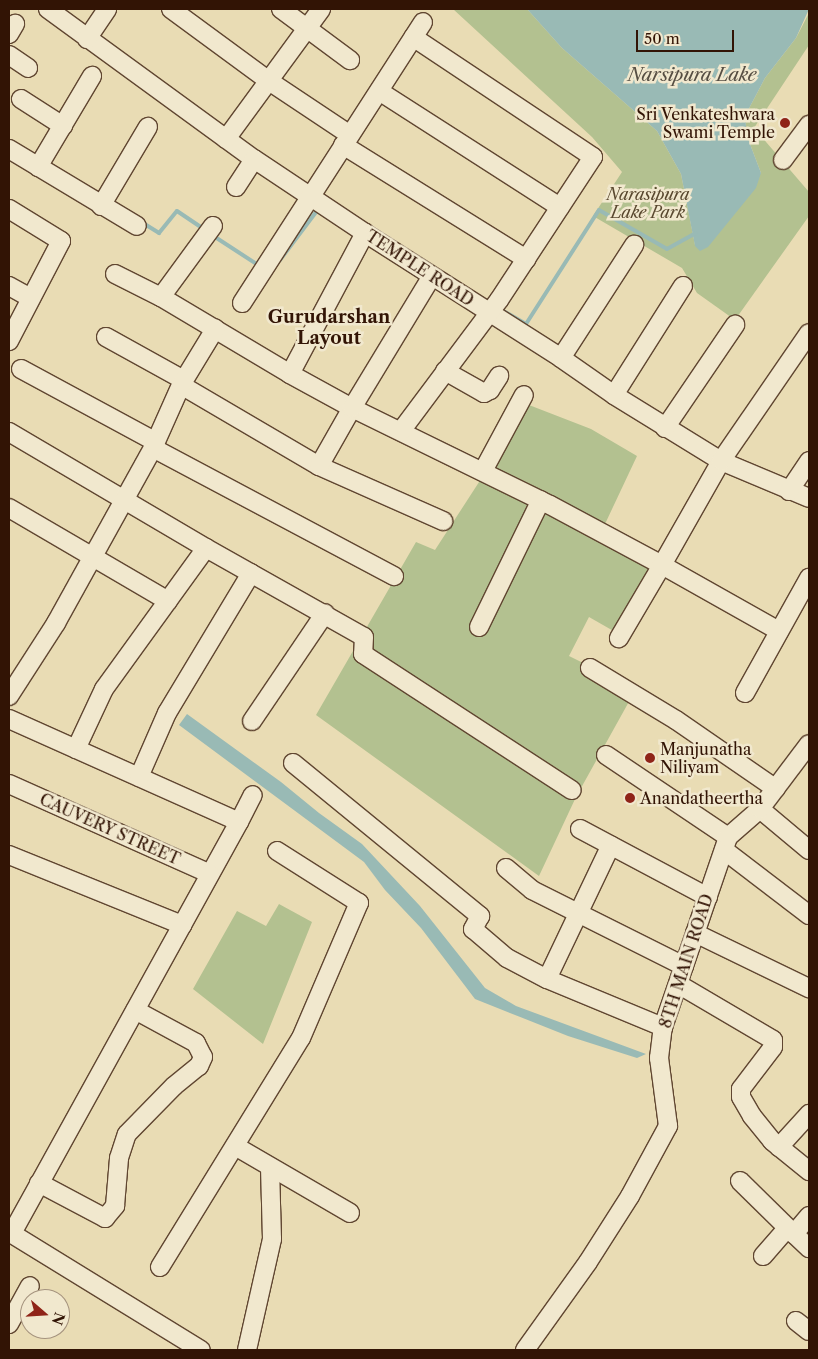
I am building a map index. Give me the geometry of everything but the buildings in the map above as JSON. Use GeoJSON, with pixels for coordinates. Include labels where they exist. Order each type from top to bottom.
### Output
{"type":"FeatureCollection","features":[{"type":"Feature","properties":{"kind":"street","name":"TEMPLE ROAD"},"geometry":{"type":"LineString","coordinates":[[48,9],[254,159],[432,276],[493,307],[614,395],[721,461],[809,498]]}},
{"type":"Feature","properties":{"kind":"street"},"geometry":{"type":"LineString","coordinates":[[87,39],[108,9]]}},
{"type":"Feature","properties":{"kind":"street"},"geometry":{"type":"LineString","coordinates":[[171,9],[269,80],[347,140],[526,258]]}},
{"type":"Feature","properties":{"kind":"street"},"geometry":{"type":"LineString","coordinates":[[281,9],[350,60]]}},
{"type":"Feature","properties":{"kind":"street"},"geometry":{"type":"LineString","coordinates":[[226,139],[321,9]]}},
{"type":"Feature","properties":{"kind":"street"},"geometry":{"type":"LineString","coordinates":[[242,303],[264,270],[318,202],[347,140],[423,22]]}},
{"type":"Feature","properties":{"kind":"street"},"geometry":{"type":"LineString","coordinates":[[401,432],[493,307],[593,157],[413,37]]}},
{"type":"Feature","properties":{"kind":"street"},"geometry":{"type":"LineString","coordinates":[[9,55],[28,68]]}},
{"type":"Feature","properties":{"kind":"street"},"geometry":{"type":"LineString","coordinates":[[41,163],[92,76]]}},
{"type":"Feature","properties":{"kind":"street"},"geometry":{"type":"LineString","coordinates":[[379,91],[560,207]]}},
{"type":"Feature","properties":{"kind":"street"},"geometry":{"type":"LineString","coordinates":[[21,99],[63,126]]}},
{"type":"Feature","properties":{"kind":"street"},"geometry":{"type":"LineString","coordinates":[[783,160],[809,125]]}},
{"type":"Feature","properties":{"kind":"street"},"geometry":{"type":"LineString","coordinates":[[104,202],[148,127]]}},
{"type":"Feature","properties":{"kind":"street"},"geometry":{"type":"LineString","coordinates":[[9,149],[41,163],[104,202],[137,226]]}},
{"type":"Feature","properties":{"kind":"street"},"geometry":{"type":"LineString","coordinates":[[236,187],[254,159]]}},
{"type":"Feature","properties":{"kind":"street"},"geometry":{"type":"LineString","coordinates":[[9,209],[61,240],[9,341]]}},
{"type":"Feature","properties":{"kind":"street"},"geometry":{"type":"LineString","coordinates":[[161,297],[209,231]]}},
{"type":"Feature","properties":{"kind":"street"},"geometry":{"type":"LineString","coordinates":[[290,374],[365,233]]}},
{"type":"Feature","properties":{"kind":"street"},"geometry":{"type":"LineString","coordinates":[[561,358],[634,245]]}},
{"type":"Feature","properties":{"kind":"street"},"geometry":{"type":"LineString","coordinates":[[115,274],[161,297],[290,374],[352,408],[541,500],[662,565],[779,632]]}},
{"type":"Feature","properties":{"kind":"street"},"geometry":{"type":"LineString","coordinates":[[319,466],[432,276]]}},
{"type":"Feature","properties":{"kind":"street"},"geometry":{"type":"LineString","coordinates":[[9,286],[31,298]]}},
{"type":"Feature","properties":{"kind":"street"},"geometry":{"type":"LineString","coordinates":[[614,395],[684,286]]}},
{"type":"Feature","properties":{"kind":"street"},"geometry":{"type":"LineString","coordinates":[[666,428],[735,325]]}},
{"type":"Feature","properties":{"kind":"street"},"geometry":{"type":"LineString","coordinates":[[9,696],[56,624],[154,445],[183,383],[215,329]]}},
{"type":"Feature","properties":{"kind":"street"},"geometry":{"type":"LineString","coordinates":[[620,638],[721,461],[809,333]]}},
{"type":"Feature","properties":{"kind":"street"},"geometry":{"type":"LineString","coordinates":[[106,337],[319,466],[443,521]]}},
{"type":"Feature","properties":{"kind":"street"},"geometry":{"type":"LineString","coordinates":[[21,369],[154,445],[394,576]]}},
{"type":"Feature","properties":{"kind":"street"},"geometry":{"type":"LineString","coordinates":[[445,371],[484,393],[490,390],[499,376]]}},
{"type":"Feature","properties":{"kind":"street"},"geometry":{"type":"LineString","coordinates":[[483,472],[524,395]]}},
{"type":"Feature","properties":{"kind":"street"},"geometry":{"type":"LineString","coordinates":[[9,432],[206,548],[325,613],[364,637],[363,654],[572,790]]}},
{"type":"Feature","properties":{"kind":"street"},"geometry":{"type":"LineString","coordinates":[[789,491],[809,461]]}},
{"type":"Feature","properties":{"kind":"street"},"geometry":{"type":"LineString","coordinates":[[479,627],[541,500]]}},
{"type":"Feature","properties":{"kind":"street"},"geometry":{"type":"LineString","coordinates":[[9,508],[168,601]]}},
{"type":"Feature","properties":{"kind":"street"},"geometry":{"type":"LineString","coordinates":[[76,749],[104,689],[206,548]]}},
{"type":"Feature","properties":{"kind":"street"},"geometry":{"type":"LineString","coordinates":[[139,777],[167,713],[251,573]]}},
{"type":"Feature","properties":{"kind":"street"},"geometry":{"type":"LineString","coordinates":[[745,693],[809,578]]}},
{"type":"Feature","properties":{"kind":"street"},"geometry":{"type":"LineString","coordinates":[[252,721],[325,613]]}},
{"type":"Feature","properties":{"kind":"street"},"geometry":{"type":"LineString","coordinates":[[590,668],[676,720],[776,789]]}},
{"type":"Feature","properties":{"kind":"street"},"geometry":{"type":"LineString","coordinates":[[9,719],[239,822]]}},
{"type":"Feature","properties":{"kind":"street"},"geometry":{"type":"LineString","coordinates":[[726,844],[760,809],[809,744]]}},
{"type":"Feature","properties":{"kind":"street"},"geometry":{"type":"LineString","coordinates":[[606,756],[726,844],[809,915]]}},
{"type":"Feature","properties":{"kind":"street"},"geometry":{"type":"LineString","coordinates":[[293,764],[480,916],[473,929],[507,958],[547,979],[663,1027]]}},
{"type":"Feature","properties":{"kind":"street","name":"CAUVERY STREET"},"geometry":{"type":"LineString","coordinates":[[9,784],[210,874]]}},
{"type":"Feature","properties":{"kind":"street"},"geometry":{"type":"LineString","coordinates":[[201,1350],[10,1233],[39,1184],[253,795]]}},
{"type":"Feature","properties":{"kind":"street"},"geometry":{"type":"LineString","coordinates":[[760,809],[809,849]]}},
{"type":"Feature","properties":{"kind":"street"},"geometry":{"type":"LineString","coordinates":[[580,829],[708,897]]}},
{"type":"Feature","properties":{"kind":"street","name":"8TH MAIN ROAD"},"geometry":{"type":"LineString","coordinates":[[525,1350],[588,1262],[630,1196],[668,1126],[659,1058],[663,1027],[726,844]]}},
{"type":"Feature","properties":{"kind":"street"},"geometry":{"type":"LineString","coordinates":[[547,979],[612,845]]}},
{"type":"Feature","properties":{"kind":"street"},"geometry":{"type":"LineString","coordinates":[[160,1268],[301,1038],[359,903],[277,852]]}},
{"type":"Feature","properties":{"kind":"street"},"geometry":{"type":"LineString","coordinates":[[9,855],[182,925]]}},
{"type":"Feature","properties":{"kind":"street"},"geometry":{"type":"LineString","coordinates":[[506,868],[532,890],[684,966]]}},
{"type":"Feature","properties":{"kind":"street"},"geometry":{"type":"LineString","coordinates":[[695,933],[809,988]]}},
{"type":"Feature","properties":{"kind":"street"},"geometry":{"type":"LineString","coordinates":[[678,984],[773,1040],[773,1047],[741,1089],[742,1097],[752,1116],[779,1146],[809,1171]]}},
{"type":"Feature","properties":{"kind":"street"},"geometry":{"type":"LineString","coordinates":[[39,1184],[105,1218],[115,1206],[119,1158],[127,1134],[174,1086],[199,1066],[203,1057],[196,1044],[135,1010]]}},
{"type":"Feature","properties":{"kind":"street"},"geometry":{"type":"LineString","coordinates":[[779,1146],[809,1114]]}},
{"type":"Feature","properties":{"kind":"street"},"geometry":{"type":"LineString","coordinates":[[235,1146],[350,1213]]}},
{"type":"Feature","properties":{"kind":"street"},"geometry":{"type":"LineString","coordinates":[[247,1350],[272,1239],[270,1166]]}},
{"type":"Feature","properties":{"kind":"street"},"geometry":{"type":"LineString","coordinates":[[740,1181],[809,1248]]}},
{"type":"Feature","properties":{"kind":"street"},"geometry":{"type":"LineString","coordinates":[[763,1256],[809,1216]]}},
{"type":"Feature","properties":{"kind":"street"},"geometry":{"type":"LineString","coordinates":[[9,1324],[30,1286]]}},
{"type":"Feature","properties":{"kind":"green space","name":"Narasipura Lake Park"},"geometry":{"type":"Polygon","coordinates":[[[453,9],[527,9],[562,48],[657,131],[681,174],[695,245],[761,173],[747,136],[745,116],[765,78],[796,38],[809,13],[809,45],[754,128],[809,192],[809,216],[735,320],[697,293],[682,268],[593,216],[622,172],[592,137],[453,9]]]}},
{"type":"Feature","properties":{"kind":"green space"},"geometry":{"type":"Polygon","coordinates":[[[529,405],[591,429],[637,456],[605,524],[659,554],[617,633],[589,617],[569,656],[636,689],[576,797],[539,876],[316,715],[416,542],[435,550],[529,405]]]}},
{"type":"Feature","properties":{"kind":"green space"},"geometry":{"type":"Polygon","coordinates":[[[279,904],[312,922],[263,1044],[193,989],[237,911],[266,926],[279,904]]]}},
{"type":"Feature","properties":{"kind":"water","name":"Narsipura Lake"},"geometry":{"type":"Polygon","coordinates":[[[527,9],[809,9],[796,38],[765,78],[745,116],[747,136],[761,173],[756,188],[708,247],[700,251],[695,246],[681,174],[657,131],[562,48],[527,9]]]}},
{"type":"Feature","properties":{"kind":"water"},"geometry":{"type":"Polygon","coordinates":[[[187,714],[362,844],[420,906],[485,988],[516,1006],[646,1054],[637,1058],[568,1036],[475,999],[421,928],[385,890],[364,862],[179,725],[187,714]]]}},
{"type":"Feature","properties":{"kind":"waterway"},"geometry":{"type":"LineString","coordinates":[[280,260],[319,208]]}},
{"type":"Feature","properties":{"kind":"waterway"},"geometry":{"type":"LineString","coordinates":[[500,309],[526,324],[599,210],[667,249],[696,233]]}},
{"type":"Feature","properties":{"kind":"waterway"},"geometry":{"type":"LineString","coordinates":[[143,223],[159,233],[177,211],[205,230]]}},
{"type":"Feature","properties":{"kind":"waterway"},"geometry":{"type":"LineString","coordinates":[[212,235],[261,267]]}},
{"type":"Feature","properties":{"kind":"place","name":"Sri Venkateshwara Swami Temple"},"geometry":{"type":"Point","coordinates":[785,123]}},
{"type":"Feature","properties":{"kind":"place","name":"Manjunatha Niliyam"},"geometry":{"type":"Point","coordinates":[650,758]}},
{"type":"Feature","properties":{"kind":"place","name":"Anandatheertha"},"geometry":{"type":"Point","coordinates":[630,798]}},
{"type":"Feature","properties":{"kind":"district","name":"Gurudarshan Layout"},"geometry":{"type":"Point","coordinates":[329,328]}}]}
